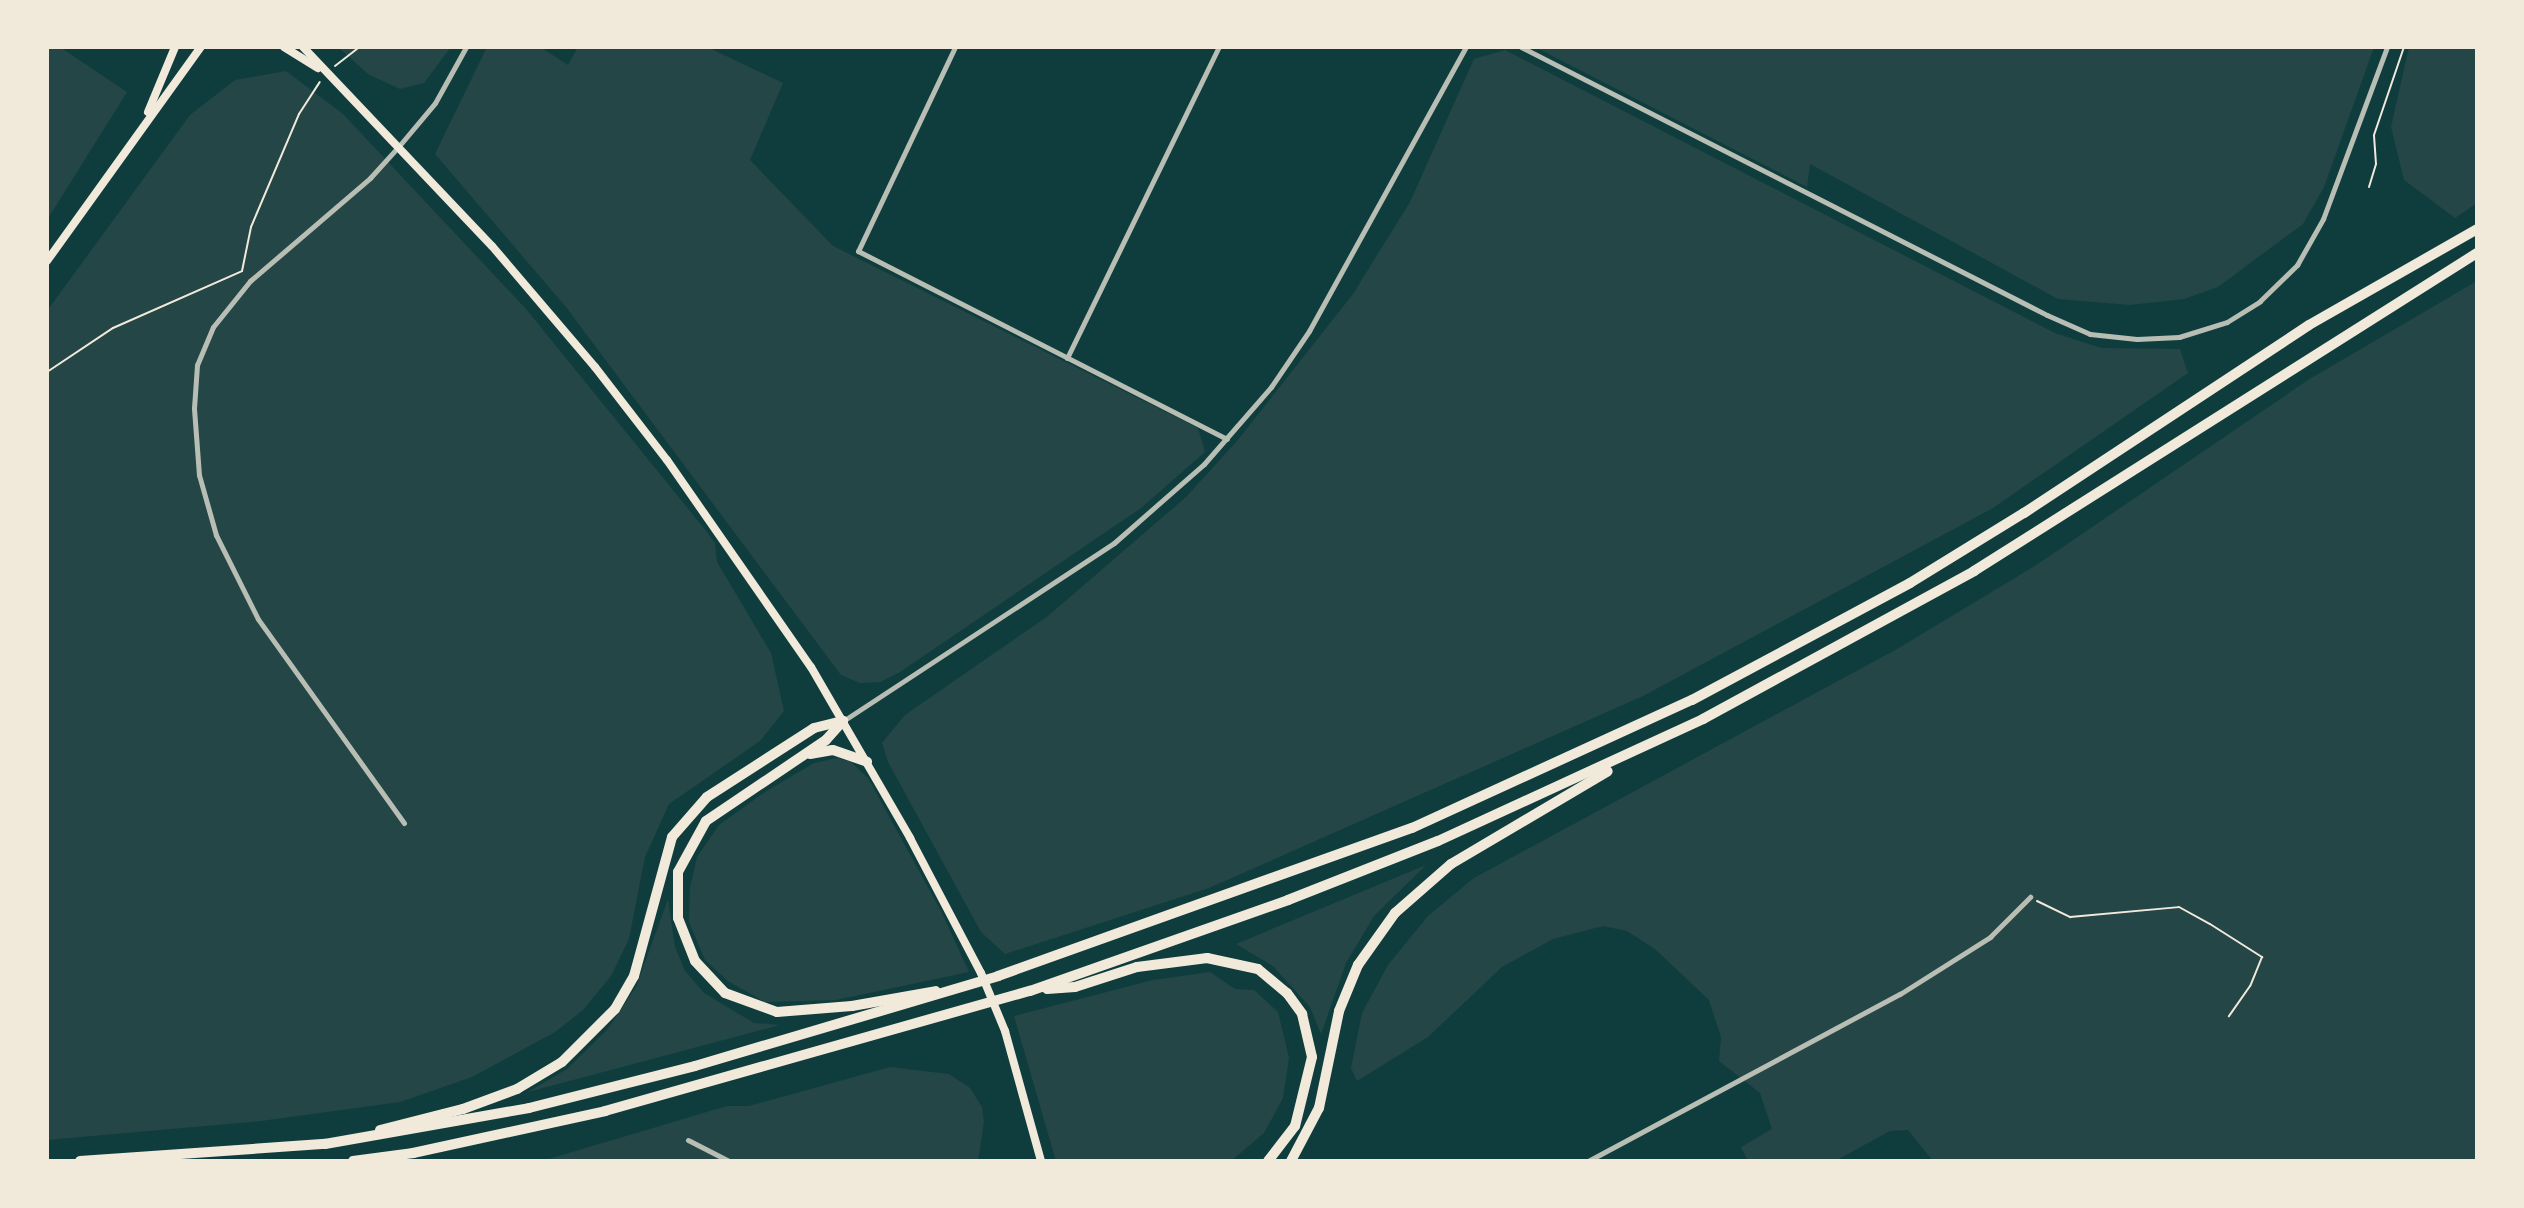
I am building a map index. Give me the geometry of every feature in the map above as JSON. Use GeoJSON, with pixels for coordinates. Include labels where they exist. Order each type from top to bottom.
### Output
{"type":"FeatureCollection","features":[{"type":"Feature","properties":{"kind":"highway"},"geometry":{"type":"LineString","coordinates":[[80,1161],[334,1143],[529,1108],[695,1066],[953,990],[1116,937],[1412,828],[1692,700],[1910,583],[2024,513],[2309,325],[2477,229]]}},
{"type":"Feature","properties":{"kind":"highway"},"geometry":{"type":"LineString","coordinates":[[353,1161],[413,1153],[605,1111],[1030,991],[1288,900],[1438,841],[1636,752],[1975,571],[2477,253]]}},
{"type":"Feature","properties":{"kind":"highway"},"geometry":{"type":"LineString","coordinates":[[843,721],[807,753],[706,821],[678,872],[678,918],[695,961],[725,993],[777,1012],[953,990]]}},
{"type":"Feature","properties":{"kind":"highway"},"geometry":{"type":"LineString","coordinates":[[334,1143],[463,1109],[517,1089],[562,1062],[615,1009],[634,976],[672,837],[706,797],[814,728],[843,721]]}},
{"type":"Feature","properties":{"kind":"highway"},"geometry":{"type":"LineString","coordinates":[[807,753],[840,752],[867,762]]}},
{"type":"Feature","properties":{"kind":"highway"},"geometry":{"type":"LineString","coordinates":[[1291,1161],[1319,1108],[1339,1011],[1358,965],[1395,913],[1451,864],[1575,794],[1636,752]]}},
{"type":"Feature","properties":{"kind":"highway"},"geometry":{"type":"LineString","coordinates":[[1030,991],[1075,987],[1137,967],[1206,958],[1258,969],[1287,993],[1303,1014],[1311,1047],[1310,1077],[1295,1126],[1268,1161]]}},
{"type":"Feature","properties":{"kind":"main road"},"geometry":{"type":"LineString","coordinates":[[140,128],[175,47]]}},
{"type":"Feature","properties":{"kind":"main road"},"geometry":{"type":"LineString","coordinates":[[47,261],[140,128],[201,47]]}},
{"type":"Feature","properties":{"kind":"main road"},"geometry":{"type":"LineString","coordinates":[[284,47],[323,71]]}},
{"type":"Feature","properties":{"kind":"main road"},"geometry":{"type":"LineString","coordinates":[[303,47],[492,246],[667,460],[843,721],[970,949],[1005,1031],[1041,1161]]}},
{"type":"Feature","properties":{"kind":"street"},"geometry":{"type":"LineString","coordinates":[[404,823],[258,619],[216,535],[199,475],[194,408],[197,365],[221,317],[270,261],[309,233],[399,146],[435,103],[466,47]]}},
{"type":"Feature","properties":{"kind":"street"},"geometry":{"type":"LineString","coordinates":[[955,47],[858,251],[1227,439]]}},
{"type":"Feature","properties":{"kind":"street"},"geometry":{"type":"LineString","coordinates":[[1067,358],[1219,47]]}},
{"type":"Feature","properties":{"kind":"street"},"geometry":{"type":"LineString","coordinates":[[843,721],[1114,543],[1227,439],[1271,387],[1309,331],[1466,47]]}},
{"type":"Feature","properties":{"kind":"street"},"geometry":{"type":"LineString","coordinates":[[1521,47],[2047,316],[2090,334],[2137,339],[2179,337],[2227,322],[2260,301],[2297,265],[2323,219],[2387,47]]}},
{"type":"Feature","properties":{"kind":"street"},"geometry":{"type":"LineString","coordinates":[[1588,1161],[1900,994],[1990,937],[2030,897]]}},
{"type":"Feature","properties":{"kind":"street"},"geometry":{"type":"LineString","coordinates":[[688,1140],[729,1161]]}},
{"type":"Feature","properties":{"kind":"path"},"geometry":{"type":"LineString","coordinates":[[334,66],[359,47]]}},
{"type":"Feature","properties":{"kind":"path"},"geometry":{"type":"LineString","coordinates":[[2369,187],[2376,164],[2374,135],[2404,47]]}},
{"type":"Feature","properties":{"kind":"path"},"geometry":{"type":"LineString","coordinates":[[47,372],[113,328],[242,271],[243,250],[256,215],[299,114],[320,82]]}},
{"type":"Feature","properties":{"kind":"path"},"geometry":{"type":"LineString","coordinates":[[2030,897],[2070,917],[2179,907],[2210,924],[2262,957],[2250,986],[2228,1016]]}},
{"type":"Feature","properties":{"kind":"shaded area"},"geometry":{"type":"Polygon","coordinates":[[[47,47],[60,47],[127,92],[47,220],[47,47]]]}},
{"type":"Feature","properties":{"kind":"shaded area"},"geometry":{"type":"Polygon","coordinates":[[[338,47],[451,47],[424,83],[400,89],[368,74],[338,47]]]}},
{"type":"Feature","properties":{"kind":"shaded area"},"geometry":{"type":"Polygon","coordinates":[[[487,47],[540,47],[568,65],[578,47],[707,47],[783,83],[750,160],[833,246],[1198,428],[1205,452],[1141,508],[900,672],[880,682],[860,683],[841,675],[566,307],[435,154],[487,47]]]}},
{"type":"Feature","properties":{"kind":"shaded area"},"geometry":{"type":"Polygon","coordinates":[[[1535,47],[2374,47],[2324,187],[2303,224],[2218,287],[2184,299],[2130,305],[2058,299],[1810,164],[1807,187],[1535,47]]]}},
{"type":"Feature","properties":{"kind":"shaded area"},"geometry":{"type":"Polygon","coordinates":[[[2409,47],[2477,47],[2477,203],[2455,218],[2404,180],[2391,127],[2409,47]]]}},
{"type":"Feature","properties":{"kind":"shaded area"},"geometry":{"type":"Polygon","coordinates":[[[1505,50],[2055,333],[2101,348],[2180,349],[2188,373],[1993,508],[1643,696],[1209,888],[1005,954],[981,932],[888,762],[882,743],[905,715],[1048,616],[1186,497],[1237,441],[1353,294],[1410,202],[1474,59],[1505,50]]]}},
{"type":"Feature","properties":{"kind":"shaded area"},"geometry":{"type":"Polygon","coordinates":[[[286,71],[343,114],[526,309],[707,532],[715,543],[717,562],[771,653],[784,711],[760,741],[669,804],[645,857],[629,939],[611,976],[583,1010],[555,1032],[472,1077],[400,1102],[261,1121],[47,1140],[47,311],[190,115],[235,80],[286,71]]]}},
{"type":"Feature","properties":{"kind":"shaded area"},"geometry":{"type":"Polygon","coordinates":[[[2477,281],[2477,1161],[1933,1161],[1908,1130],[1890,1131],[1835,1161],[1748,1161],[1741,1147],[1772,1129],[1760,1093],[1719,1061],[1721,1037],[1709,1000],[1655,949],[1627,931],[1603,926],[1553,939],[1502,967],[1428,1037],[1357,1081],[1351,1068],[1362,1013],[1388,965],[1428,916],[1474,878],[1897,649],[2035,566],[2308,380],[2477,281]]]}},
{"type":"Feature","properties":{"kind":"shaded area"},"geometry":{"type":"Polygon","coordinates":[[[837,758],[850,761],[868,778],[941,911],[969,972],[836,1000],[765,1002],[728,981],[705,960],[689,922],[690,887],[697,857],[719,825],[765,792],[814,763],[837,758]]]}},
{"type":"Feature","properties":{"kind":"shaded area"},"geometry":{"type":"Polygon","coordinates":[[[1426,865],[1374,916],[1346,963],[1321,1034],[1310,1007],[1273,966],[1236,944],[1426,865]]]}},
{"type":"Feature","properties":{"kind":"shaded area"},"geometry":{"type":"Polygon","coordinates":[[[668,899],[675,947],[685,971],[704,993],[754,1023],[780,1025],[528,1092],[567,1069],[607,1030],[636,987],[668,899]]]}},
{"type":"Feature","properties":{"kind":"shaded area"},"geometry":{"type":"Polygon","coordinates":[[[1210,972],[1235,989],[1254,990],[1278,1012],[1289,1058],[1283,1098],[1264,1133],[1231,1161],[1056,1161],[1014,1016],[1153,980],[1210,972]]]}},
{"type":"Feature","properties":{"kind":"shaded area"},"geometry":{"type":"Polygon","coordinates":[[[890,1067],[949,1074],[970,1088],[982,1107],[984,1122],[978,1161],[542,1161],[727,1106],[749,1106],[890,1067]]]}}]}
